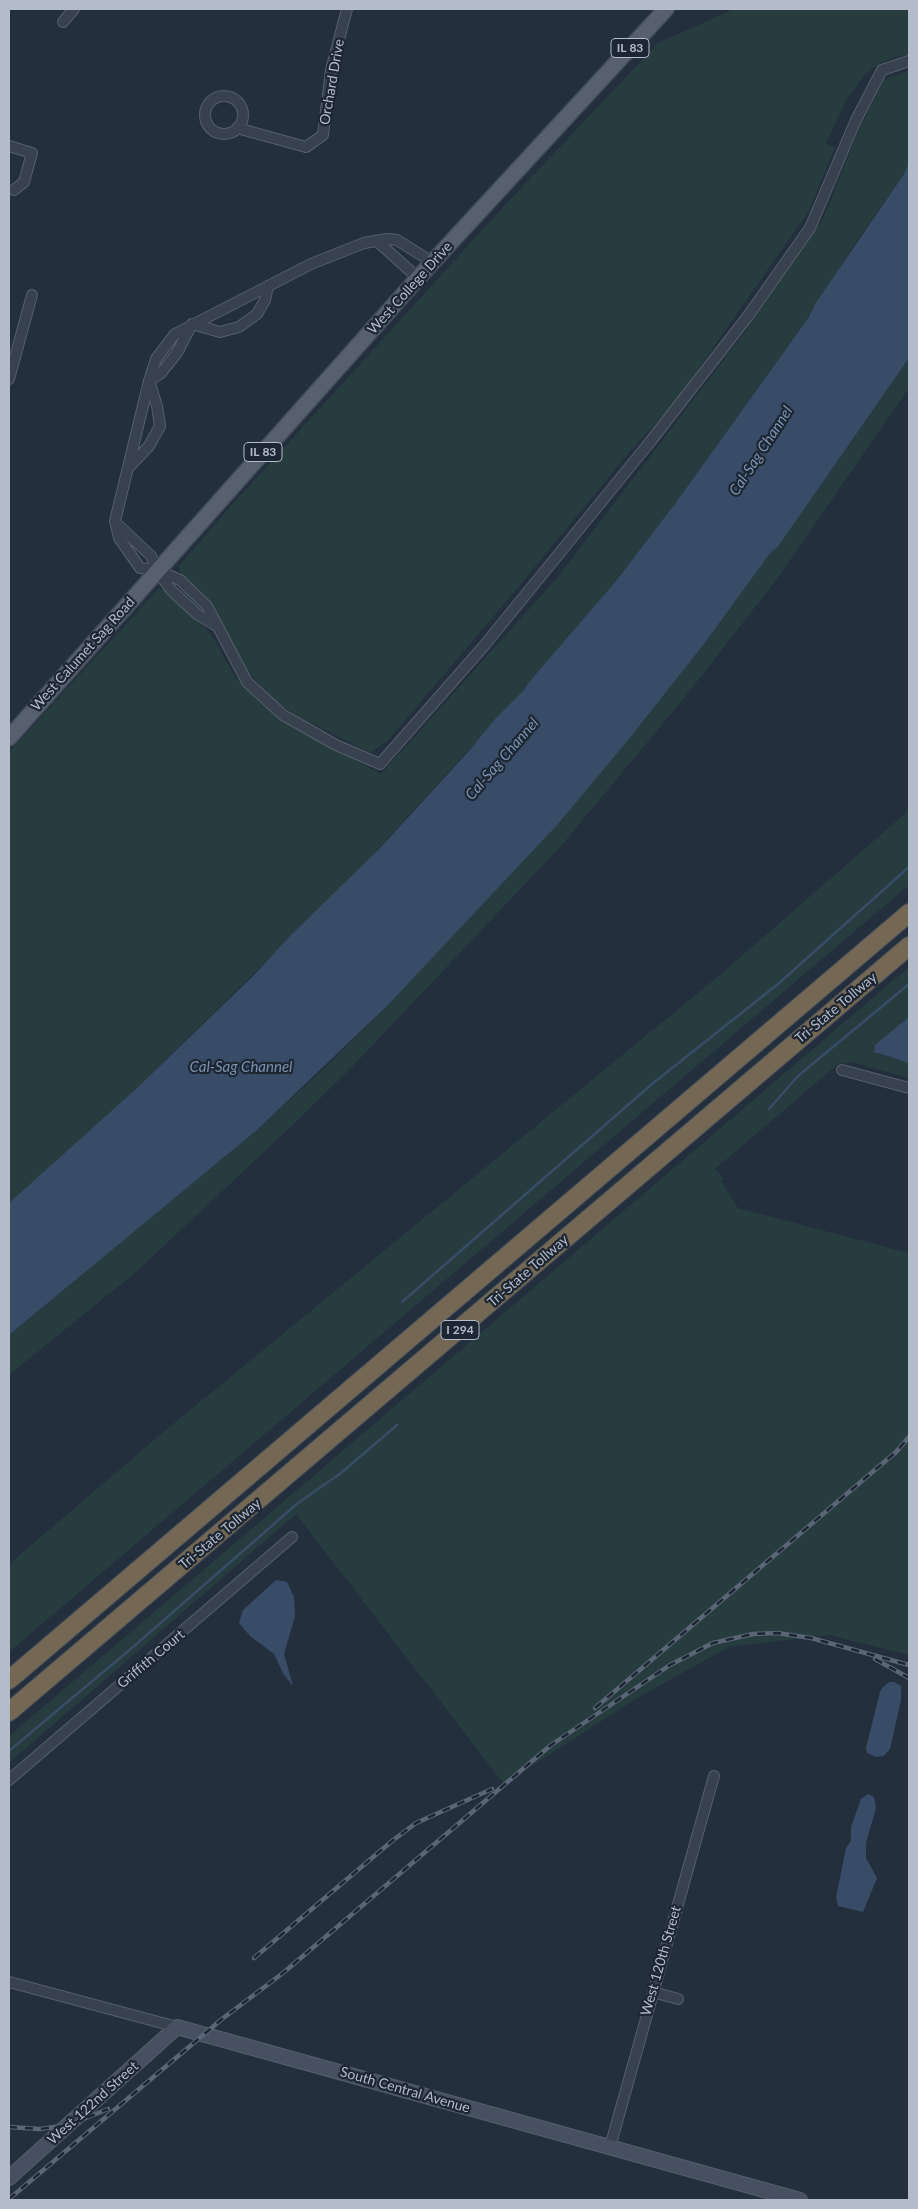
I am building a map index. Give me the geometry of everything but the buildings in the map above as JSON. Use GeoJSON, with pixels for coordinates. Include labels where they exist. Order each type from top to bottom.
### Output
{"type":"FeatureCollection","features":[{"type":"Feature","properties":{"kind":"highway","name":"Tri-State Tollway"},"geometry":{"type":"LineString","coordinates":[[9,1680],[909,913]]}},
{"type":"Feature","properties":{"kind":"highway","name":"Tri-State Tollway"},"geometry":{"type":"LineString","coordinates":[[9,1712],[909,946]]}},
{"type":"Feature","properties":{"kind":"main road","name":"West College Drive"},"geometry":{"type":"LineString","coordinates":[[158,570],[432,262],[666,9]]}},
{"type":"Feature","properties":{"kind":"main road","name":"West Calumet Sag Road"},"geometry":{"type":"LineString","coordinates":[[9,738],[158,570]]}},
{"type":"Feature","properties":{"kind":"street"},"geometry":{"type":"LineString","coordinates":[[62,22],[74,9]]}},
{"type":"Feature","properties":{"kind":"street","name":"Orchard Drive"},"geometry":{"type":"LineString","coordinates":[[237,128],[306,147],[323,135],[331,70],[347,9]]}},
{"type":"Feature","properties":{"kind":"street"},"geometry":{"type":"LineString","coordinates":[[114,522],[151,556],[170,590],[196,614],[215,626],[247,682],[283,715],[336,745],[380,764],[484,647],[650,442],[748,316],[810,228],[856,120],[882,70],[909,61]]}},
{"type":"Feature","properties":{"kind":"street"},"geometry":{"type":"LineString","coordinates":[[9,146],[32,153],[24,182],[14,190]]}},
{"type":"Feature","properties":{"kind":"street"},"geometry":{"type":"LineString","coordinates":[[158,570],[140,568],[119,538],[114,522],[149,381],[161,373],[177,353],[192,324],[311,264],[364,243],[378,242],[386,239],[397,240],[432,262]]}},
{"type":"Feature","properties":{"kind":"street"},"geometry":{"type":"LineString","coordinates":[[378,242],[418,278]]}},
{"type":"Feature","properties":{"kind":"street"},"geometry":{"type":"LineString","coordinates":[[192,324],[220,332],[239,327],[257,314],[265,300],[268,286]]}},
{"type":"Feature","properties":{"kind":"street"},"geometry":{"type":"LineString","coordinates":[[9,380],[32,295]]}},
{"type":"Feature","properties":{"kind":"street"},"geometry":{"type":"LineString","coordinates":[[128,468],[149,446],[160,426],[157,406],[149,381]]}},
{"type":"Feature","properties":{"kind":"street"},"geometry":{"type":"LineString","coordinates":[[842,1070],[909,1088]]}},
{"type":"Feature","properties":{"kind":"street","name":"Griffith Court"},"geometry":{"type":"LineString","coordinates":[[9,1780],[292,1537]]}},
{"type":"Feature","properties":{"kind":"street","name":"West 120th Street"},"geometry":{"type":"LineString","coordinates":[[610,2147],[714,1776]]}},
{"type":"Feature","properties":{"kind":"street","name":"South Central Avenue"},"geometry":{"type":"LineString","coordinates":[[9,1982],[800,2200]]}},
{"type":"Feature","properties":{"kind":"street"},"geometry":{"type":"LineString","coordinates":[[653,1992],[678,1999]]}},
{"type":"Feature","properties":{"kind":"street","name":"West 122nd Street"},"geometry":{"type":"LineString","coordinates":[[9,2178],[177,2027]]}},
{"type":"Feature","properties":{"kind":"green space"},"geometry":{"type":"Polygon","coordinates":[[[734,9],[909,9],[909,55],[894,57],[870,69],[848,97],[826,143],[835,148],[808,212],[676,401],[632,449],[510,597],[389,739],[371,753],[297,716],[275,700],[256,681],[236,655],[221,626],[213,604],[180,574],[179,566],[229,508],[506,204],[658,43],[734,9]]]}},
{"type":"Feature","properties":{"kind":"green space"},"geometry":{"type":"Polygon","coordinates":[[[909,70],[909,163],[904,174],[849,252],[815,304],[809,317],[677,501],[616,581],[524,690],[354,875],[138,1087],[9,1203],[9,752],[159,588],[167,591],[200,621],[214,639],[235,677],[259,702],[289,724],[381,774],[557,578],[745,332],[823,218],[860,128],[884,80],[909,70]]]}},
{"type":"Feature","properties":{"kind":"green space"},"geometry":{"type":"Polygon","coordinates":[[[909,358],[909,388],[777,579],[685,697],[561,846],[352,1067],[297,1121],[136,1272],[9,1375],[9,1335],[257,1130],[317,1075],[388,1005],[545,837],[629,739],[704,644],[771,552],[777,548],[909,358]]]}},
{"type":"Feature","properties":{"kind":"green space"},"geometry":{"type":"Polygon","coordinates":[[[909,810],[909,885],[9,1652],[9,1564],[173,1424],[721,974],[909,810]]]}},
{"type":"Feature","properties":{"kind":"green space"},"geometry":{"type":"Polygon","coordinates":[[[909,967],[909,1017],[873,1048],[878,1054],[909,1063],[909,1078],[851,1062],[838,1064],[715,1169],[724,1179],[721,1181],[738,1208],[909,1253],[909,1655],[829,1635],[729,1647],[639,1697],[504,1784],[296,1514],[9,1763],[9,1736],[909,967]]]}},
{"type":"Feature","properties":{"kind":"water","name":"Cal-Sag Channel"},"geometry":{"type":"Polygon","coordinates":[[[909,163],[909,358],[777,548],[771,552],[704,644],[629,739],[557,825],[388,1005],[257,1130],[9,1335],[9,1203],[138,1087],[254,975],[290,936],[379,849],[468,752],[496,718],[524,690],[616,581],[677,501],[809,317],[815,304],[904,174],[909,163]]]}},
{"type":"Feature","properties":{"kind":"water"},"geometry":{"type":"Polygon","coordinates":[[[909,1017],[909,1063],[874,1052],[875,1045],[909,1017]]]}},
{"type":"Feature","properties":{"kind":"water"},"geometry":{"type":"Polygon","coordinates":[[[276,1580],[287,1582],[294,1597],[295,1616],[284,1654],[293,1686],[284,1675],[274,1654],[250,1636],[239,1623],[243,1610],[276,1580]]]}},
{"type":"Feature","properties":{"kind":"water"},"geometry":{"type":"Polygon","coordinates":[[[889,1682],[894,1682],[901,1686],[901,1700],[890,1749],[884,1756],[876,1757],[867,1753],[866,1748],[880,1692],[889,1682]]]}},
{"type":"Feature","properties":{"kind":"water"},"geometry":{"type":"Polygon","coordinates":[[[868,1794],[874,1797],[876,1808],[866,1843],[866,1858],[877,1878],[863,1912],[838,1906],[836,1897],[846,1848],[851,1841],[851,1827],[861,1799],[868,1794]]]}},
{"type":"Feature","properties":{"kind":"waterway"},"geometry":{"type":"LineString","coordinates":[[402,1302],[652,1084],[778,984],[909,867]]}},
{"type":"Feature","properties":{"kind":"waterway"},"geometry":{"type":"LineString","coordinates":[[769,1109],[798,1076],[909,984]]}},
{"type":"Feature","properties":{"kind":"waterway"},"geometry":{"type":"LineString","coordinates":[[9,1751],[133,1647],[298,1503],[341,1473],[397,1425]]}},
{"type":"Feature","properties":{"kind":"railway"},"geometry":{"type":"LineString","coordinates":[[595,1708],[896,1452],[909,1437]]}},
{"type":"Feature","properties":{"kind":"railway"},"geometry":{"type":"LineString","coordinates":[[9,2199],[222,2019],[283,1973],[551,1745],[670,1665],[713,1643],[753,1634],[777,1633],[811,1638],[909,1665]]}},
{"type":"Feature","properties":{"kind":"railway"},"geometry":{"type":"LineString","coordinates":[[875,1659],[909,1678]]}},
{"type":"Feature","properties":{"kind":"railway"},"geometry":{"type":"LineString","coordinates":[[254,1958],[392,1841],[416,1823],[492,1789]]}},
{"type":"Feature","properties":{"kind":"railway"},"geometry":{"type":"LineString","coordinates":[[9,2127],[40,2129],[69,2125],[108,2109]]}}]}
